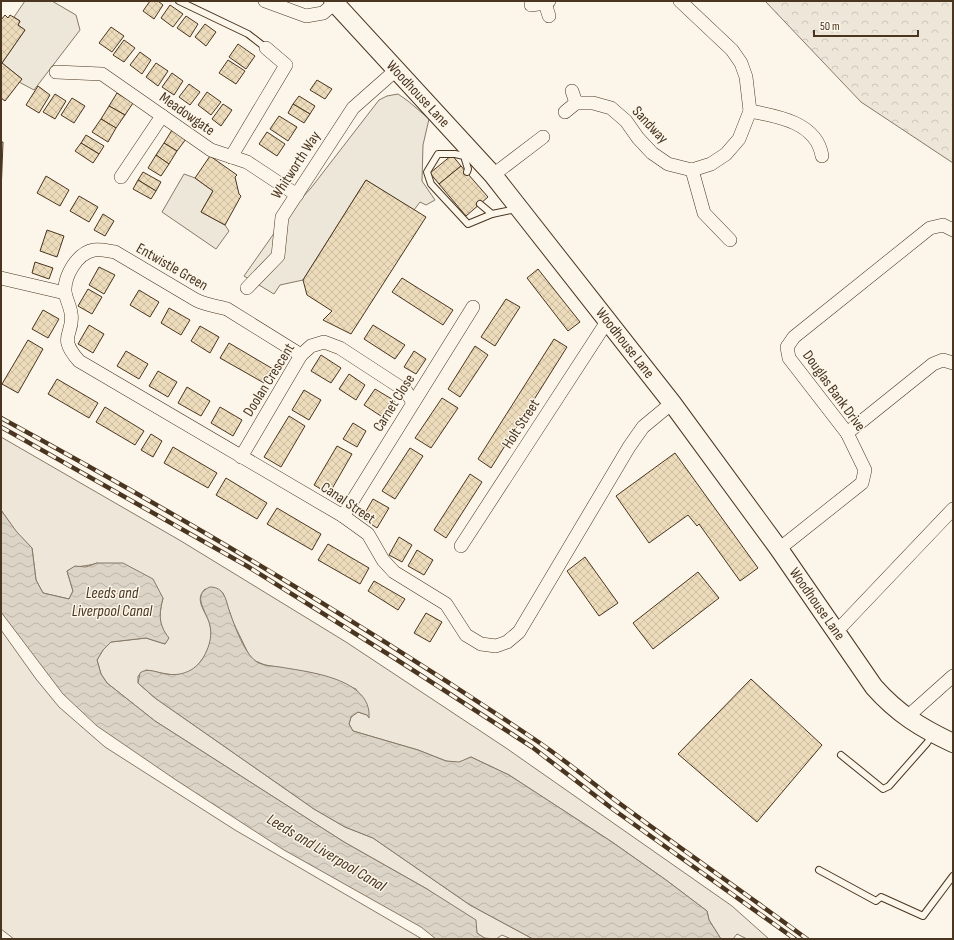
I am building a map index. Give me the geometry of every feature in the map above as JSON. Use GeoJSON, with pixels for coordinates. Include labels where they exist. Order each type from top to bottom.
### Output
{"type":"FeatureCollection","features":[{"type":"Feature","properties":{"kind":"main road","name":"Woodhouse Lane"},"geometry":{"type":"LineString","coordinates":[[334,2],[396,70],[467,153],[493,175],[520,208],[672,403],[779,549],[874,687],[906,718],[933,734],[953,743]]}},
{"type":"Feature","properties":{"kind":"street","name":"Woodhouse Lane"},"geometry":{"type":"LineString","coordinates":[[266,1],[306,16],[323,13],[334,2]]}},
{"type":"Feature","properties":{"kind":"street"},"geometry":{"type":"LineString","coordinates":[[680,1],[718,35],[741,63],[746,77],[750,111],[739,139],[726,154],[711,164],[692,170],[704,213],[730,240]]}},
{"type":"Feature","properties":{"kind":"street"},"geometry":{"type":"LineString","coordinates":[[531,5],[548,7]]}},
{"type":"Feature","properties":{"kind":"street"},"geometry":{"type":"LineString","coordinates":[[231,156],[286,65],[266,48]]}},
{"type":"Feature","properties":{"kind":"street","name":"Whitworth Way"},"geometry":{"type":"LineString","coordinates":[[247,288],[278,256],[282,217],[352,108],[396,70]]}},
{"type":"Feature","properties":{"kind":"street","name":"Meadowgate"},"geometry":{"type":"LineString","coordinates":[[56,72],[102,74],[211,150],[247,162],[297,195]]}},
{"type":"Feature","properties":{"kind":"street","name":"Sandway"},"geometry":{"type":"LineString","coordinates":[[565,112],[574,97],[611,108],[626,121],[638,138],[652,153],[668,164],[692,170]]}},
{"type":"Feature","properties":{"kind":"street"},"geometry":{"type":"LineString","coordinates":[[750,111],[788,119],[801,126],[824,146]]}},
{"type":"Feature","properties":{"kind":"street"},"geometry":{"type":"LineString","coordinates":[[121,177],[162,116]]}},
{"type":"Feature","properties":{"kind":"street"},"geometry":{"type":"LineString","coordinates":[[493,175],[543,137]]}},
{"type":"Feature","properties":{"kind":"street","name":"Douglas Bank Drive"},"geometry":{"type":"LineString","coordinates":[[779,549],[862,483],[865,470],[847,433],[789,358],[787,347],[794,337],[930,228],[943,225],[953,230]]}},
{"type":"Feature","properties":{"kind":"street","name":"Entwistle Green"},"geometry":{"type":"LineString","coordinates":[[65,293],[66,280],[80,257],[92,250],[115,252],[196,300],[207,305],[216,306],[227,310],[301,355]]}},
{"type":"Feature","properties":{"kind":"street"},"geometry":{"type":"LineString","coordinates":[[1,278],[65,293]]}},
{"type":"Feature","properties":{"kind":"street","name":"Canal Street"},"geometry":{"type":"LineString","coordinates":[[65,293],[72,314],[67,336],[69,350],[79,361],[343,516],[368,534],[383,560],[394,572],[446,604],[466,635],[481,644],[496,646],[507,642],[519,632],[640,432],[672,403]]}},
{"type":"Feature","properties":{"kind":"street","name":"Carnet Close"},"geometry":{"type":"LineString","coordinates":[[343,516],[473,308]]}},
{"type":"Feature","properties":{"kind":"street","name":"Holt Street"},"geometry":{"type":"LineString","coordinates":[[460,546],[608,320]]}},
{"type":"Feature","properties":{"kind":"street","name":"Doolan Crescent"},"geometry":{"type":"LineString","coordinates":[[241,457],[301,355],[311,346],[324,342],[340,348],[406,391],[413,403]]}},
{"type":"Feature","properties":{"kind":"street"},"geometry":{"type":"LineString","coordinates":[[847,433],[933,364],[943,360],[953,363]]}},
{"type":"Feature","properties":{"kind":"street"},"geometry":{"type":"LineString","coordinates":[[836,632],[953,509]]}},
{"type":"Feature","properties":{"kind":"street"},"geometry":{"type":"LineString","coordinates":[[906,718],[953,676]]}},
{"type":"Feature","properties":{"kind":"lane"},"geometry":{"type":"LineString","coordinates":[[179,1],[248,34],[266,48]]}},
{"type":"Feature","properties":{"kind":"lane"},"geometry":{"type":"LineString","coordinates":[[467,172],[467,153],[438,154],[427,172],[431,184],[468,224],[492,214],[520,208]]}},
{"type":"Feature","properties":{"kind":"lane"},"geometry":{"type":"LineString","coordinates":[[480,204],[492,214]]}},
{"type":"Feature","properties":{"kind":"lane"},"geometry":{"type":"LineString","coordinates":[[841,755],[883,789],[889,786],[928,743],[933,734]]}},
{"type":"Feature","properties":{"kind":"lane"},"geometry":{"type":"LineString","coordinates":[[818,870],[876,901],[881,897],[923,916],[953,876]]}},
{"type":"Feature","properties":{"kind":"green space"},"geometry":{"type":"Polygon","coordinates":[[[765,1],[953,1],[953,163],[861,102],[765,1]]]}},
{"type":"Feature","properties":{"kind":"green space"},"geometry":{"type":"Polygon","coordinates":[[[1,437],[181,541],[346,642],[506,748],[732,906],[769,939],[747,939],[737,934],[733,939],[721,939],[709,920],[707,911],[612,842],[509,775],[471,757],[459,763],[446,761],[418,750],[353,731],[349,724],[351,717],[358,712],[367,715],[356,689],[317,674],[265,665],[253,660],[249,655],[233,622],[223,593],[205,589],[200,598],[211,630],[211,640],[208,650],[203,658],[196,667],[186,674],[171,675],[146,670],[138,676],[138,683],[155,698],[314,809],[345,827],[373,838],[470,905],[533,939],[511,939],[502,935],[496,939],[484,938],[477,933],[475,924],[427,889],[344,842],[155,721],[107,683],[101,674],[97,660],[103,650],[111,642],[146,638],[165,644],[168,638],[162,628],[160,619],[163,598],[97,563],[67,571],[73,591],[69,599],[43,593],[36,580],[32,548],[16,532],[1,510],[1,437]]]}},
{"type":"Feature","properties":{"kind":"green space"},"geometry":{"type":"Polygon","coordinates":[[[1,630],[36,679],[59,707],[105,747],[235,830],[422,939],[14,939],[1,929],[1,630]]]}},
{"type":"Feature","properties":{"kind":"shaded area"},"geometry":{"type":"Polygon","coordinates":[[[25,1],[52,1],[76,15],[80,30],[34,90],[19,82],[22,79],[2,63],[25,30],[18,25],[20,21],[14,17],[25,1]]]}},
{"type":"Feature","properties":{"kind":"shaded area"},"geometry":{"type":"Polygon","coordinates":[[[398,94],[429,119],[423,145],[422,181],[435,200],[426,205],[420,202],[414,210],[366,180],[303,280],[280,285],[274,294],[244,276],[289,212],[311,188],[379,100],[387,96],[398,94]]]}},
{"type":"Feature","properties":{"kind":"shaded area"},"geometry":{"type":"Polygon","coordinates":[[[184,174],[195,178],[213,191],[201,212],[225,225],[229,231],[216,249],[162,212],[184,174]]]}},
{"type":"Feature","properties":{"kind":"water","name":"Leeds and Liverpool Canal"},"geometry":{"type":"Polygon","coordinates":[[[1,510],[16,531],[32,548],[36,580],[43,593],[69,599],[73,591],[67,571],[75,566],[86,567],[97,563],[123,563],[153,579],[163,598],[160,619],[165,633],[169,638],[165,644],[146,638],[111,642],[103,650],[97,660],[101,674],[107,683],[155,721],[344,842],[427,889],[476,920],[477,933],[486,939],[436,939],[421,927],[284,850],[176,780],[97,726],[63,694],[1,612],[1,510]]]}},
{"type":"Feature","properties":{"kind":"water"},"geometry":{"type":"Polygon","coordinates":[[[210,587],[219,589],[224,595],[241,640],[254,660],[264,665],[306,671],[336,679],[350,686],[360,694],[367,705],[369,718],[367,715],[358,712],[351,717],[349,724],[353,731],[418,750],[446,761],[459,762],[471,757],[509,775],[612,842],[707,911],[709,920],[721,939],[533,939],[470,905],[373,838],[345,827],[314,809],[155,698],[138,683],[140,673],[143,671],[149,670],[173,675],[191,670],[200,662],[208,647],[211,632],[209,621],[202,605],[201,595],[204,590],[210,587]]]}},
{"type":"Feature","properties":{"kind":"building"},"geometry":{"type":"Polygon","coordinates":[[[150,1],[158,1],[163,5],[154,19],[143,11],[150,1]]]}},
{"type":"Feature","properties":{"kind":"building"},"geometry":{"type":"Polygon","coordinates":[[[170,5],[183,14],[173,27],[161,18],[170,5]]]}},
{"type":"Feature","properties":{"kind":"building"},"geometry":{"type":"Polygon","coordinates":[[[5,15],[8,18],[10,15],[20,21],[18,25],[25,30],[2,63],[22,79],[5,101],[1,98],[1,20],[5,15]]]}},
{"type":"Feature","properties":{"kind":"building"},"geometry":{"type":"Polygon","coordinates":[[[186,16],[198,24],[190,37],[177,28],[186,16]]]}},
{"type":"Feature","properties":{"kind":"building"},"geometry":{"type":"Polygon","coordinates":[[[205,24],[216,32],[206,46],[195,37],[205,24]]]}},
{"type":"Feature","properties":{"kind":"building"},"geometry":{"type":"Polygon","coordinates":[[[111,27],[124,36],[112,52],[99,43],[111,27]]]}},
{"type":"Feature","properties":{"kind":"building"},"geometry":{"type":"Polygon","coordinates":[[[124,40],[135,48],[124,62],[113,55],[124,40]]]}},
{"type":"Feature","properties":{"kind":"building"},"geometry":{"type":"Polygon","coordinates":[[[238,44],[255,56],[246,69],[229,57],[238,44]]]}},
{"type":"Feature","properties":{"kind":"building"},"geometry":{"type":"Polygon","coordinates":[[[140,52],[151,60],[142,74],[130,65],[140,52]]]}},
{"type":"Feature","properties":{"kind":"building"},"geometry":{"type":"Polygon","coordinates":[[[228,60],[245,71],[236,84],[219,73],[228,60]]]}},
{"type":"Feature","properties":{"kind":"building"},"geometry":{"type":"Polygon","coordinates":[[[156,63],[168,71],[158,86],[146,77],[156,63]]]}},
{"type":"Feature","properties":{"kind":"building"},"geometry":{"type":"Polygon","coordinates":[[[172,73],[183,81],[174,95],[162,87],[172,73]]]}},
{"type":"Feature","properties":{"kind":"building"},"geometry":{"type":"Polygon","coordinates":[[[317,80],[332,89],[325,99],[310,90],[317,80]]]}},
{"type":"Feature","properties":{"kind":"building"},"geometry":{"type":"Polygon","coordinates":[[[189,84],[200,92],[190,105],[179,97],[189,84]]]}},
{"type":"Feature","properties":{"kind":"building"},"geometry":{"type":"Polygon","coordinates":[[[38,86],[50,95],[39,113],[26,105],[38,86]]]}},
{"type":"Feature","properties":{"kind":"building"},"geometry":{"type":"Polygon","coordinates":[[[207,92],[221,102],[211,115],[198,105],[207,92]]]}},
{"type":"Feature","properties":{"kind":"building"},"geometry":{"type":"Polygon","coordinates":[[[117,93],[133,103],[125,115],[109,106],[117,93]]]}},
{"type":"Feature","properties":{"kind":"building"},"geometry":{"type":"Polygon","coordinates":[[[55,94],[66,101],[55,119],[43,112],[55,94]]]}},
{"type":"Feature","properties":{"kind":"building"},"geometry":{"type":"Polygon","coordinates":[[[299,96],[315,106],[310,114],[293,104],[299,96]]]}},
{"type":"Feature","properties":{"kind":"building"},"geometry":{"type":"Polygon","coordinates":[[[72,98],[85,106],[74,123],[61,115],[72,98]]]}},
{"type":"Feature","properties":{"kind":"building"},"geometry":{"type":"Polygon","coordinates":[[[223,104],[232,110],[221,126],[212,119],[223,104]]]}},
{"type":"Feature","properties":{"kind":"building"},"geometry":{"type":"Polygon","coordinates":[[[293,104],[310,114],[304,123],[288,113],[293,104]]]}},
{"type":"Feature","properties":{"kind":"building"},"geometry":{"type":"Polygon","coordinates":[[[109,106],[125,115],[116,128],[101,119],[109,106]]]}},
{"type":"Feature","properties":{"kind":"building"},"geometry":{"type":"Polygon","coordinates":[[[279,116],[297,127],[288,141],[270,129],[279,116]]]}},
{"type":"Feature","properties":{"kind":"building"},"geometry":{"type":"Polygon","coordinates":[[[101,119],[116,128],[108,142],[92,132],[101,119]]]}},
{"type":"Feature","properties":{"kind":"building"},"geometry":{"type":"Polygon","coordinates":[[[172,130],[186,139],[177,151],[164,143],[172,130]]]}},
{"type":"Feature","properties":{"kind":"building"},"geometry":{"type":"Polygon","coordinates":[[[267,132],[285,144],[277,156],[259,144],[267,132]]]}},
{"type":"Feature","properties":{"kind":"building"},"geometry":{"type":"Polygon","coordinates":[[[86,135],[104,146],[99,154],[81,143],[86,135]]]}},
{"type":"Feature","properties":{"kind":"building"},"geometry":{"type":"Polygon","coordinates":[[[1,142],[3,142],[1,193],[1,142]]]}},
{"type":"Feature","properties":{"kind":"building"},"geometry":{"type":"Polygon","coordinates":[[[81,143],[99,154],[93,163],[75,151],[81,143]]]}},
{"type":"Feature","properties":{"kind":"building"},"geometry":{"type":"Polygon","coordinates":[[[164,143],[177,151],[169,164],[156,155],[164,143]]]}},
{"type":"Feature","properties":{"kind":"building"},"geometry":{"type":"Polygon","coordinates":[[[156,155],[169,164],[161,176],[148,168],[156,155]]]}},
{"type":"Feature","properties":{"kind":"building"},"geometry":{"type":"Polygon","coordinates":[[[452,155],[461,166],[439,184],[430,173],[452,155]]]}},
{"type":"Feature","properties":{"kind":"building"},"geometry":{"type":"Polygon","coordinates":[[[210,156],[237,175],[235,177],[239,194],[241,196],[225,225],[201,212],[213,191],[195,178],[210,156]]]}},
{"type":"Feature","properties":{"kind":"building"},"geometry":{"type":"Polygon","coordinates":[[[461,166],[488,197],[466,216],[439,184],[461,166]]]}},
{"type":"Feature","properties":{"kind":"building"},"geometry":{"type":"Polygon","coordinates":[[[143,172],[161,182],[156,191],[138,180],[143,172]]]}},
{"type":"Feature","properties":{"kind":"building"},"geometry":{"type":"Polygon","coordinates":[[[46,176],[69,190],[60,206],[37,193],[46,176]]]}},
{"type":"Feature","properties":{"kind":"building"},"geometry":{"type":"Polygon","coordinates":[[[138,180],[156,191],[151,199],[133,189],[138,180]]]}},
{"type":"Feature","properties":{"kind":"building"},"geometry":{"type":"Polygon","coordinates":[[[366,180],[426,217],[351,334],[323,320],[332,311],[307,295],[303,280],[366,180]]]}},
{"type":"Feature","properties":{"kind":"building"},"geometry":{"type":"Polygon","coordinates":[[[79,196],[98,207],[89,222],[70,211],[79,196]]]}},
{"type":"Feature","properties":{"kind":"building"},"geometry":{"type":"Polygon","coordinates":[[[103,214],[114,221],[105,236],[94,230],[103,214]]]}},
{"type":"Feature","properties":{"kind":"building"},"geometry":{"type":"Polygon","coordinates":[[[47,230],[64,236],[57,257],[40,251],[47,230]]]}},
{"type":"Feature","properties":{"kind":"building"},"geometry":{"type":"Polygon","coordinates":[[[35,262],[53,268],[49,279],[32,273],[35,262]]]}},
{"type":"Feature","properties":{"kind":"building"},"geometry":{"type":"Polygon","coordinates":[[[99,267],[115,275],[104,294],[89,285],[99,267]]]}},
{"type":"Feature","properties":{"kind":"building"},"geometry":{"type":"Polygon","coordinates":[[[538,269],[580,322],[568,331],[527,278],[538,269]]]}},
{"type":"Feature","properties":{"kind":"building"},"geometry":{"type":"Polygon","coordinates":[[[402,278],[453,310],[443,325],[392,292],[402,278]]]}},
{"type":"Feature","properties":{"kind":"building"},"geometry":{"type":"Polygon","coordinates":[[[88,289],[102,297],[92,314],[78,306],[88,289]]]}},
{"type":"Feature","properties":{"kind":"building"},"geometry":{"type":"Polygon","coordinates":[[[139,290],[159,302],[150,317],[130,305],[139,290]]]}},
{"type":"Feature","properties":{"kind":"building"},"geometry":{"type":"Polygon","coordinates":[[[506,299],[520,307],[495,346],[481,337],[506,299]]]}},
{"type":"Feature","properties":{"kind":"building"},"geometry":{"type":"Polygon","coordinates":[[[169,308],[190,320],[181,335],[161,323],[169,308]]]}},
{"type":"Feature","properties":{"kind":"building"},"geometry":{"type":"Polygon","coordinates":[[[43,310],[59,319],[48,338],[32,329],[43,310]]]}},
{"type":"Feature","properties":{"kind":"building"},"geometry":{"type":"Polygon","coordinates":[[[89,325],[104,334],[93,353],[78,344],[89,325]]]}},
{"type":"Feature","properties":{"kind":"building"},"geometry":{"type":"Polygon","coordinates":[[[373,325],[405,345],[395,359],[364,339],[373,325]]]}},
{"type":"Feature","properties":{"kind":"building"},"geometry":{"type":"Polygon","coordinates":[[[200,326],[219,337],[210,353],[191,341],[200,326]]]}},
{"type":"Feature","properties":{"kind":"building"},"geometry":{"type":"Polygon","coordinates":[[[554,339],[567,347],[491,468],[478,459],[554,339]]]}},
{"type":"Feature","properties":{"kind":"building"},"geometry":{"type":"Polygon","coordinates":[[[28,340],[43,349],[18,393],[2,384],[28,340]]]}},
{"type":"Feature","properties":{"kind":"building"},"geometry":{"type":"Polygon","coordinates":[[[229,343],[273,369],[264,383],[220,358],[229,343]]]}},
{"type":"Feature","properties":{"kind":"building"},"geometry":{"type":"Polygon","coordinates":[[[475,346],[488,355],[460,397],[448,389],[475,346]]]}},
{"type":"Feature","properties":{"kind":"building"},"geometry":{"type":"Polygon","coordinates":[[[126,351],[148,364],[139,379],[117,366],[126,351]]]}},
{"type":"Feature","properties":{"kind":"building"},"geometry":{"type":"Polygon","coordinates":[[[414,351],[426,359],[416,374],[404,367],[414,351]]]}},
{"type":"Feature","properties":{"kind":"building"},"geometry":{"type":"Polygon","coordinates":[[[321,355],[341,368],[331,383],[311,371],[321,355]]]}},
{"type":"Feature","properties":{"kind":"building"},"geometry":{"type":"Polygon","coordinates":[[[158,371],[177,382],[168,397],[149,386],[158,371]]]}},
{"type":"Feature","properties":{"kind":"building"},"geometry":{"type":"Polygon","coordinates":[[[349,374],[365,385],[356,400],[339,389],[349,374]]]}},
{"type":"Feature","properties":{"kind":"building"},"geometry":{"type":"Polygon","coordinates":[[[57,379],[98,403],[89,418],[48,394],[57,379]]]}},
{"type":"Feature","properties":{"kind":"building"},"geometry":{"type":"Polygon","coordinates":[[[187,387],[210,401],[201,416],[178,403],[187,387]]]}},
{"type":"Feature","properties":{"kind":"building"},"geometry":{"type":"Polygon","coordinates":[[[375,389],[395,401],[384,418],[364,405],[375,389]]]}},
{"type":"Feature","properties":{"kind":"building"},"geometry":{"type":"Polygon","coordinates":[[[304,390],[321,400],[309,420],[292,410],[304,390]]]}},
{"type":"Feature","properties":{"kind":"building"},"geometry":{"type":"Polygon","coordinates":[[[442,398],[458,408],[431,448],[415,438],[442,398]]]}},
{"type":"Feature","properties":{"kind":"building"},"geometry":{"type":"Polygon","coordinates":[[[105,407],[144,431],[135,445],[96,422],[105,407]]]}},
{"type":"Feature","properties":{"kind":"building"},"geometry":{"type":"Polygon","coordinates":[[[220,407],[242,420],[233,436],[211,423],[220,407]]]}},
{"type":"Feature","properties":{"kind":"building"},"geometry":{"type":"Polygon","coordinates":[[[289,416],[305,426],[281,467],[264,457],[289,416]]]}},
{"type":"Feature","properties":{"kind":"building"},"geometry":{"type":"Polygon","coordinates":[[[353,423],[366,431],[357,447],[343,439],[353,423]]]}},
{"type":"Feature","properties":{"kind":"building"},"geometry":{"type":"Polygon","coordinates":[[[151,434],[162,441],[153,457],[141,450],[151,434]]]}},
{"type":"Feature","properties":{"kind":"building"},"geometry":{"type":"Polygon","coordinates":[[[337,446],[352,454],[329,494],[314,485],[337,446]]]}},
{"type":"Feature","properties":{"kind":"building"},"geometry":{"type":"Polygon","coordinates":[[[173,447],[217,473],[208,488],[164,463],[173,447]]]}},
{"type":"Feature","properties":{"kind":"building"},"geometry":{"type":"Polygon","coordinates":[[[410,448],[423,456],[395,499],[382,491],[410,448]]]}},
{"type":"Feature","properties":{"kind":"building"},"geometry":{"type":"Polygon","coordinates":[[[675,453],[758,568],[740,581],[699,524],[697,526],[688,515],[649,543],[616,496],[675,453]]]}},
{"type":"Feature","properties":{"kind":"building"},"geometry":{"type":"Polygon","coordinates":[[[470,474],[482,482],[446,538],[434,530],[470,474]]]}},
{"type":"Feature","properties":{"kind":"building"},"geometry":{"type":"Polygon","coordinates":[[[226,478],[267,503],[257,519],[216,495],[226,478]]]}},
{"type":"Feature","properties":{"kind":"building"},"geometry":{"type":"Polygon","coordinates":[[[373,499],[389,508],[377,528],[362,518],[373,499]]]}},
{"type":"Feature","properties":{"kind":"building"},"geometry":{"type":"Polygon","coordinates":[[[277,508],[321,534],[312,550],[267,524],[277,508]]]}},
{"type":"Feature","properties":{"kind":"building"},"geometry":{"type":"Polygon","coordinates":[[[399,537],[412,545],[402,562],[389,555],[399,537]]]}},
{"type":"Feature","properties":{"kind":"building"},"geometry":{"type":"Polygon","coordinates":[[[328,544],[369,568],[360,584],[318,560],[328,544]]]}},
{"type":"Feature","properties":{"kind":"building"},"geometry":{"type":"Polygon","coordinates":[[[417,550],[433,560],[424,575],[408,566],[417,550]]]}},
{"type":"Feature","properties":{"kind":"building"},"geometry":{"type":"Polygon","coordinates":[[[585,557],[618,603],[599,616],[567,571],[585,557]]]}},
{"type":"Feature","properties":{"kind":"building"},"geometry":{"type":"Polygon","coordinates":[[[698,572],[719,598],[653,649],[633,623],[698,572]]]}},
{"type":"Feature","properties":{"kind":"building"},"geometry":{"type":"Polygon","coordinates":[[[374,581],[405,599],[398,610],[368,591],[374,581]]]}},
{"type":"Feature","properties":{"kind":"building"},"geometry":{"type":"Polygon","coordinates":[[[426,613],[442,622],[430,642],[414,633],[426,613]]]}},
{"type":"Feature","properties":{"kind":"building"},"geometry":{"type":"Polygon","coordinates":[[[751,679],[822,745],[757,822],[678,754],[751,679]]]}},
{"type":"Feature","properties":{"kind":"railway"},"geometry":{"type":"LineString","coordinates":[[1,418],[204,532],[338,613],[469,696],[545,747],[642,820],[807,939]]}},
{"type":"Feature","properties":{"kind":"railway"},"geometry":{"type":"LineString","coordinates":[[1,427],[247,566],[391,656],[532,747],[614,810],[795,939]]}}]}
